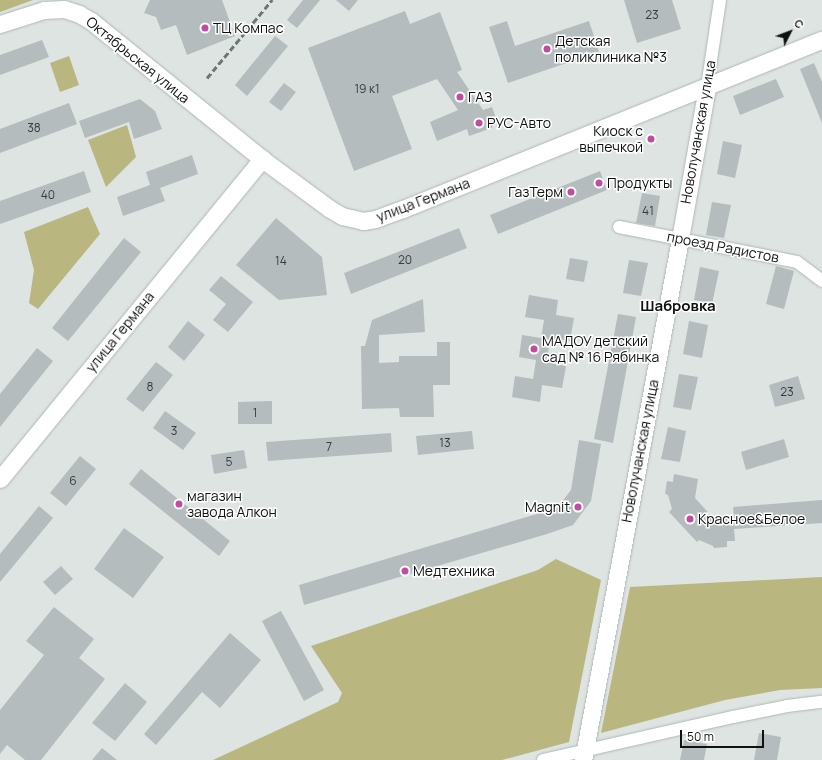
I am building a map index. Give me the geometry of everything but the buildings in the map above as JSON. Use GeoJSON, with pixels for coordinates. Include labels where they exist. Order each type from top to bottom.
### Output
{"type":"FeatureCollection","features":[{"type":"Feature","properties":{"kind":"street","name":"Новолучанская улица"},"geometry":{"type":"LineString","coordinates":[[584,755],[680,238],[720,0]]}},
{"type":"Feature","properties":{"kind":"street","name":"Октябрьская улица"},"geometry":{"type":"LineString","coordinates":[[0,24],[44,10],[64,9],[79,14],[91,21],[262,159]]}},
{"type":"Feature","properties":{"kind":"street","name":"улица Германа"},"geometry":{"type":"LineString","coordinates":[[0,478],[262,159],[335,213],[349,219],[369,220],[403,209],[822,40]]}},
{"type":"Feature","properties":{"kind":"street","name":"проезд Радистов"},"geometry":{"type":"LineString","coordinates":[[619,227],[796,262],[822,281]]}},
{"type":"Feature","properties":{"kind":"street"},"geometry":{"type":"LineString","coordinates":[[543,760],[584,755],[733,717],[786,706],[822,702]]}},
{"type":"Feature","properties":{"kind":"shaded area"},"geometry":{"type":"Polygon","coordinates":[[[0,0],[33,0],[0,12],[0,0]]]}},
{"type":"Feature","properties":{"kind":"shaded area"},"geometry":{"type":"Polygon","coordinates":[[[69,56],[79,85],[60,92],[50,63],[69,56]]]}},
{"type":"Feature","properties":{"kind":"shaded area"},"geometry":{"type":"Polygon","coordinates":[[[127,125],[136,157],[106,187],[88,140],[127,125]]]}},
{"type":"Feature","properties":{"kind":"shaded area"},"geometry":{"type":"Polygon","coordinates":[[[88,207],[100,234],[38,309],[29,303],[34,270],[24,232],[88,207]]]}},
{"type":"Feature","properties":{"kind":"shaded area"},"geometry":{"type":"Polygon","coordinates":[[[556,559],[601,580],[569,742],[502,760],[213,760],[338,702],[342,693],[311,646],[538,570],[556,559]]]}},
{"type":"Feature","properties":{"kind":"shaded area"},"geometry":{"type":"Polygon","coordinates":[[[822,577],[822,688],[780,690],[725,700],[601,733],[630,587],[822,577]]]}},
{"type":"Feature","properties":{"kind":"railway"},"geometry":{"type":"LineString","coordinates":[[207,78],[272,0]]}},
{"type":"Feature","properties":{"kind":"place","name":"ТЦ Компас"},"geometry":{"type":"Point","coordinates":[205,28]}},
{"type":"Feature","properties":{"kind":"place","name":"Детская поликлиника №3"},"geometry":{"type":"Point","coordinates":[547,49]}},
{"type":"Feature","properties":{"kind":"place","name":"ГАЗ"},"geometry":{"type":"Point","coordinates":[460,97]}},
{"type":"Feature","properties":{"kind":"place","name":"РУС-Авто"},"geometry":{"type":"Point","coordinates":[479,123]}},
{"type":"Feature","properties":{"kind":"place","name":"Киоск с выпечкой"},"geometry":{"type":"Point","coordinates":[651,139]}},
{"type":"Feature","properties":{"kind":"place","name":"Продукты"},"geometry":{"type":"Point","coordinates":[599,183]}},
{"type":"Feature","properties":{"kind":"place","name":"ГазТерм"},"geometry":{"type":"Point","coordinates":[571,192]}},
{"type":"Feature","properties":{"kind":"place","name":"МАДОУ детский сад № 16 Рябинка"},"geometry":{"type":"Point","coordinates":[534,349]}},
{"type":"Feature","properties":{"kind":"place","name":"магазин завода Алкон"},"geometry":{"type":"Point","coordinates":[179,504]}},
{"type":"Feature","properties":{"kind":"place","name":"Magnit"},"geometry":{"type":"Point","coordinates":[578,507]}},
{"type":"Feature","properties":{"kind":"place","name":"Красное&Белое"},"geometry":{"type":"Point","coordinates":[690,519]}},
{"type":"Feature","properties":{"kind":"place","name":"Медтехника"},"geometry":{"type":"Point","coordinates":[405,571]}},
{"type":"Feature","properties":{"kind":"district","name":"Шабровка"},"geometry":{"type":"Point","coordinates":[678,306]}}]}
